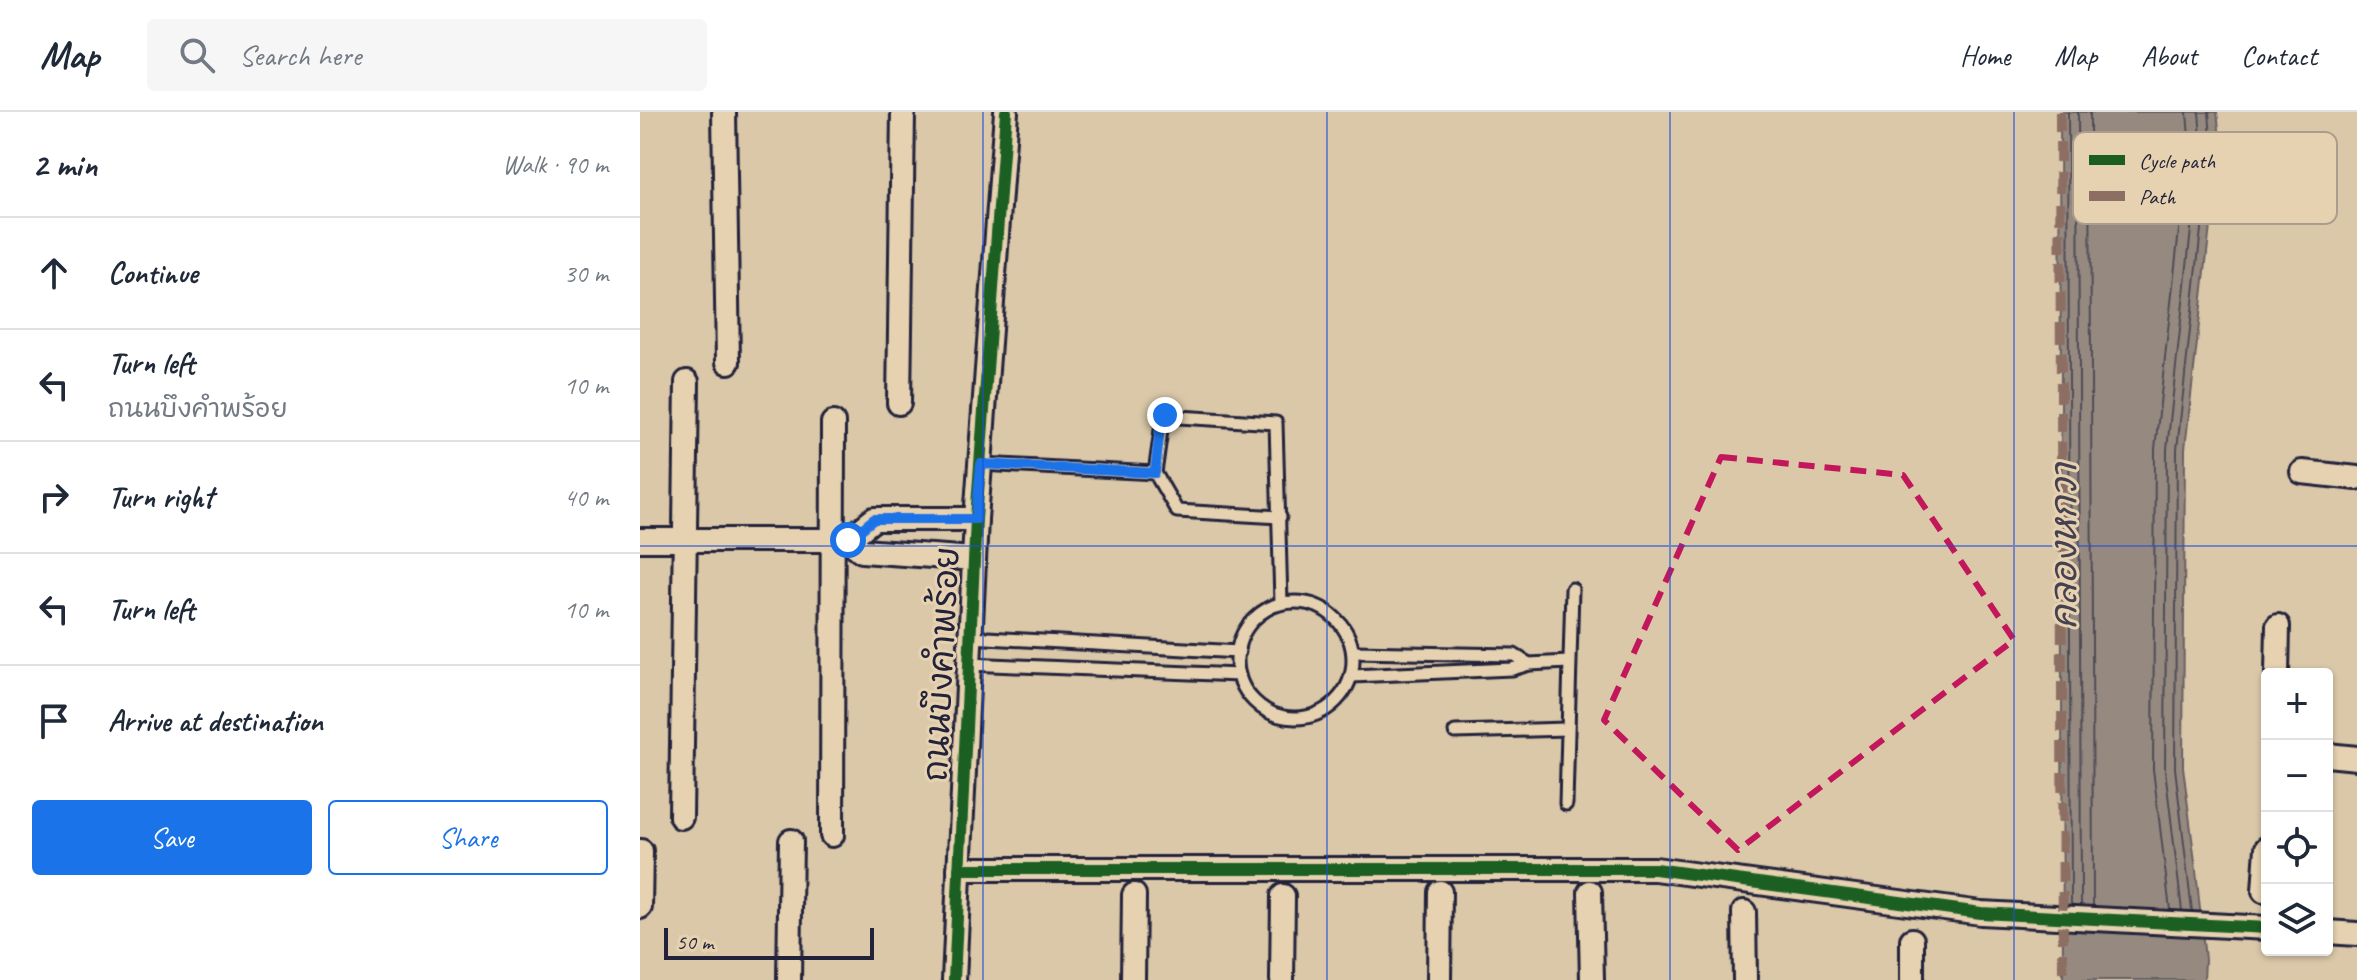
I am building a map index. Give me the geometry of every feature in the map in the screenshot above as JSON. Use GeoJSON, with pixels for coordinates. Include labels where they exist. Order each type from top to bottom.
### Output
{"type":"FeatureCollection","features":[{"type":"Feature","properties":{"kind":"street"},"geometry":{"type":"LineString","coordinates":[[724,112],[728,362]]}},
{"type":"Feature","properties":{"kind":"street"},"geometry":{"type":"LineString","coordinates":[[899,403],[903,112]]}},
{"type":"Feature","properties":{"kind":"street","name":"ถนนบึงคำพร้อย"},"geometry":{"type":"LineString","coordinates":[[954,980],[976,519],[1006,112]]}},
{"type":"Feature","properties":{"kind":"street"},"geometry":{"type":"LineString","coordinates":[[681,817],[687,382]]}},
{"type":"Feature","properties":{"kind":"street"},"geometry":{"type":"LineString","coordinates":[[832,835],[841,540],[833,423]]}},
{"type":"Feature","properties":{"kind":"street"},"geometry":{"type":"LineString","coordinates":[[2302,472],[2357,478]]}},
{"type":"Feature","properties":{"kind":"street"},"geometry":{"type":"LineString","coordinates":[[841,540],[874,519],[976,519]]}},
{"type":"Feature","properties":{"kind":"street"},"geometry":{"type":"LineString","coordinates":[[640,540],[841,540],[862,551],[974,559]]}},
{"type":"Feature","properties":{"kind":"street"},"geometry":{"type":"LineString","coordinates":[[2277,668],[2278,626]]}},
{"type":"Feature","properties":{"kind":"street"},"geometry":{"type":"LineString","coordinates":[[2333,756],[2357,758]]}},
{"type":"Feature","properties":{"kind":"street"},"geometry":{"type":"LineString","coordinates":[[789,980],[791,841]]}},
{"type":"Feature","properties":{"kind":"street"},"geometry":{"type":"LineString","coordinates":[[640,907],[641,851]]}},
{"type":"Feature","properties":{"kind":"street"},"geometry":{"type":"LineString","coordinates":[[959,869],[1655,869],[1981,913],[2261,928]]}},
{"type":"Feature","properties":{"kind":"street"},"geometry":{"type":"LineString","coordinates":[[1439,980],[1440,892]]}},
{"type":"Feature","properties":{"kind":"street"},"geometry":{"type":"LineString","coordinates":[[1590,892],[1592,980]]}},
{"type":"Feature","properties":{"kind":"street"},"geometry":{"type":"LineString","coordinates":[[1133,980],[1134,895]]}},
{"type":"Feature","properties":{"kind":"street"},"geometry":{"type":"LineString","coordinates":[[1282,980],[1283,896]]}},
{"type":"Feature","properties":{"kind":"street"},"geometry":{"type":"LineString","coordinates":[[1744,912],[1745,980]]}},
{"type":"Feature","properties":{"kind":"street"},"geometry":{"type":"LineString","coordinates":[[2333,932],[2357,934]]}},
{"type":"Feature","properties":{"kind":"street"},"geometry":{"type":"LineString","coordinates":[[1912,940],[1912,980]]}},
{"type":"Feature","properties":{"kind":"lane"},"geometry":{"type":"LineString","coordinates":[[1280,517],[1177,511],[1155,473],[1163,416],[1273,421],[1278,426],[1280,517],[1281,603]]}},
{"type":"Feature","properties":{"kind":"lane"},"geometry":{"type":"LineString","coordinates":[[981,464],[1155,473]]}},
{"type":"Feature","properties":{"kind":"lane"},"geometry":{"type":"LineString","coordinates":[[1566,804],[1572,589]]}},
{"type":"Feature","properties":{"kind":"lane"},"geometry":{"type":"LineString","coordinates":[[1296,601],[1325,609],[1346,631],[1353,652],[1352,676],[1336,702],[1310,717],[1280,717],[1254,701],[1245,689],[1239,675],[1239,652],[1245,630],[1255,618],[1281,603],[1296,601]]}},
{"type":"Feature","properties":{"kind":"lane"},"geometry":{"type":"LineString","coordinates":[[970,637],[1239,652]]}},
{"type":"Feature","properties":{"kind":"lane"},"geometry":{"type":"LineString","coordinates":[[1353,652],[1514,655],[1529,664]]}},
{"type":"Feature","properties":{"kind":"lane"},"geometry":{"type":"LineString","coordinates":[[1352,676],[1512,669],[1529,664],[1569,662]]}},
{"type":"Feature","properties":{"kind":"lane"},"geometry":{"type":"LineString","coordinates":[[968,664],[1239,675]]}},
{"type":"Feature","properties":{"kind":"lane"},"geometry":{"type":"LineString","coordinates":[[1455,732],[1567,729]]}},
{"type":"Feature","properties":{"kind":"highlighted area"},"geometry":{"type":"Polygon","coordinates":[[[1721,457],[1903,475],[2014,640],[1738,850],[1604,720],[1721,457]]]}},
{"type":"Feature","properties":{"kind":"water","name":"คลองหกวา"},"geometry":{"type":"Polygon","coordinates":[[[2060,112],[2217,112],[2219,132],[2073,132],[2073,224],[2210,224],[2185,449],[2183,767],[2205,960],[2204,980],[2063,980],[2060,112]]]}},
{"type":"Feature","properties":{"kind":"marked path"},"geometry":{"type":"LineString","coordinates":[[2060,112],[2063,980]]}},
{"type":"Feature","properties":{"kind":"cycle path"},"geometry":{"type":"LineString","coordinates":[[954,980],[976,519],[1006,112]]}},
{"type":"Feature","properties":{"kind":"cycle path"},"geometry":{"type":"LineString","coordinates":[[959,869],[1655,869],[1981,913],[2261,928]]}},
{"type":"Feature","properties":{"kind":"route"},"geometry":{"type":"LineString","coordinates":[[848,540],[874,519],[976,519],[981,464],[1155,473],[1161,419],[1165,415]]}}]}
